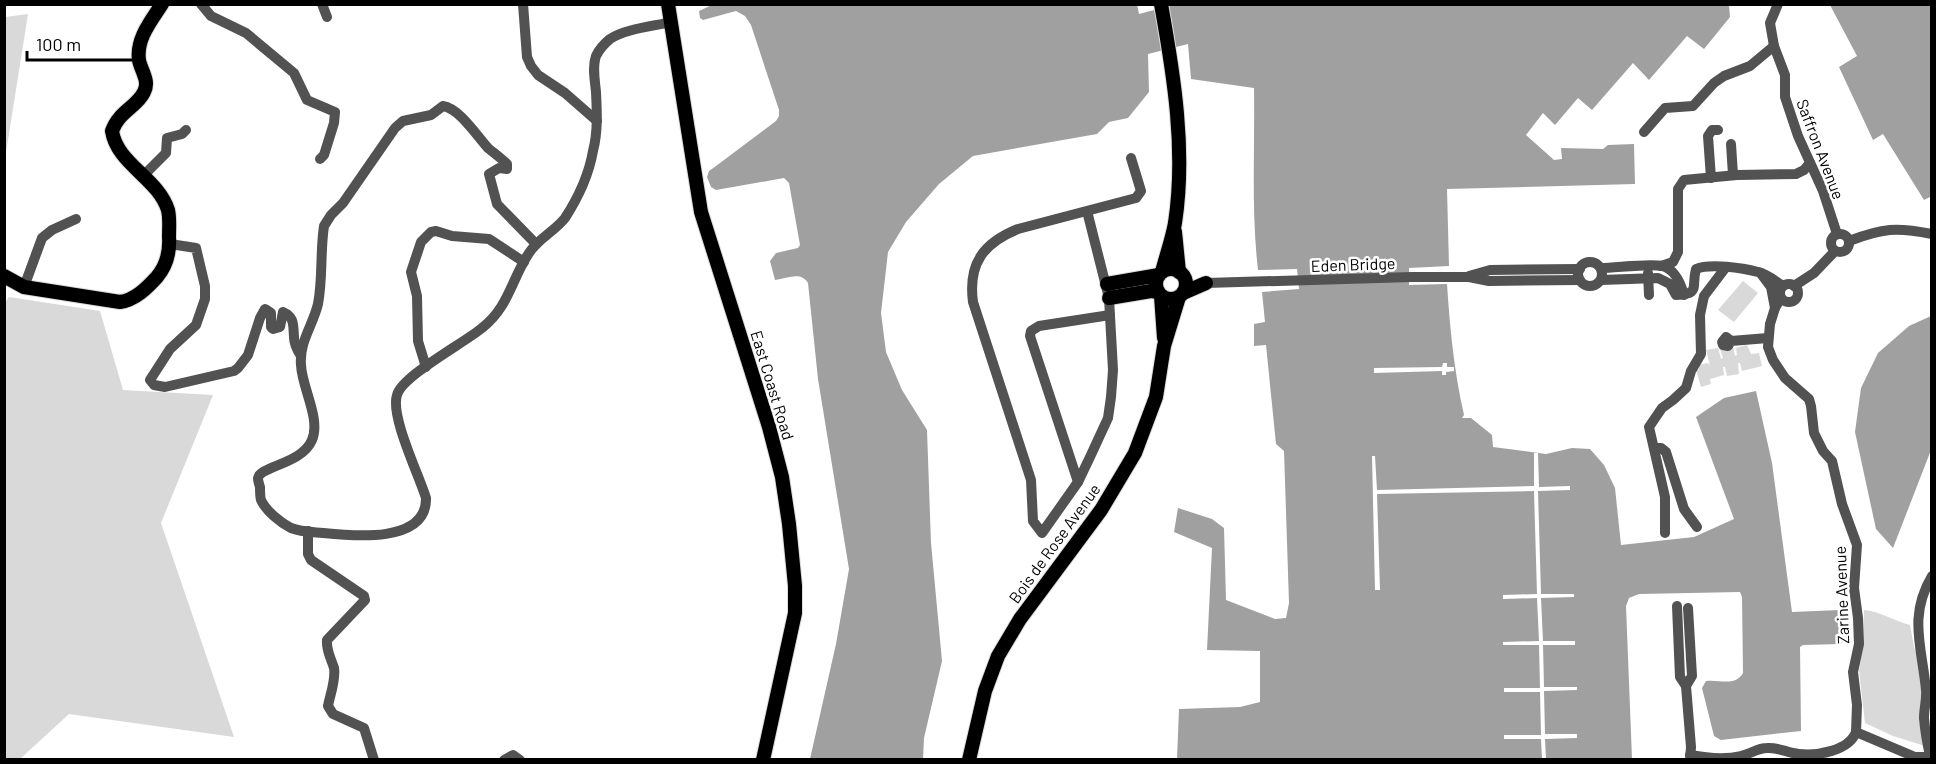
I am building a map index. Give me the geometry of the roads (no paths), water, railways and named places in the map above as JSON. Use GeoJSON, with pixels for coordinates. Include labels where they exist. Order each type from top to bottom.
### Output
{"type":"FeatureCollection","features":[{"type":"Feature","properties":{"kind":"main road"},"geometry":{"type":"LineString","coordinates":[[4,276],[24,287],[111,301],[128,301],[144,290],[160,273],[170,244],[168,210],[155,189],[117,147],[112,131],[124,111],[144,92],[146,85],[140,61],[140,45],[143,35],[162,4]]}},
{"type":"Feature","properties":{"kind":"main road","name":"East Coast Road"},"geometry":{"type":"LineString","coordinates":[[669,4],[701,212],[769,428],[782,477],[790,533],[795,613],[763,759]]}},
{"type":"Feature","properties":{"kind":"main road"},"geometry":{"type":"LineString","coordinates":[[1159,294],[1156,283],[1161,274],[1175,224],[1179,180],[1178,129],[1170,54],[1161,4]]}},
{"type":"Feature","properties":{"kind":"main road"},"geometry":{"type":"LineString","coordinates":[[1175,224],[1181,274],[1186,286],[1181,295]]}},
{"type":"Feature","properties":{"kind":"main road"},"geometry":{"type":"LineString","coordinates":[[1108,291],[1171,269],[1206,283]]}},
{"type":"Feature","properties":{"kind":"main road"},"geometry":{"type":"LineString","coordinates":[[1108,291],[1151,291],[1170,300],[1206,283]]}},
{"type":"Feature","properties":{"kind":"main road","name":"Bois de Rose Avenue"},"geometry":{"type":"LineString","coordinates":[[1159,294],[1164,346]]}},
{"type":"Feature","properties":{"kind":"main road","name":"Bois de Rose Avenue"},"geometry":{"type":"LineString","coordinates":[[969,759],[985,691],[998,656],[1020,619],[1101,510],[1135,453],[1156,397],[1164,346],[1181,295]]}},
{"type":"Feature","properties":{"kind":"street"},"geometry":{"type":"LineString","coordinates":[[201,4],[211,16],[246,33],[294,73],[307,100],[335,112],[324,155],[320,159]]}},
{"type":"Feature","properties":{"kind":"street"},"geometry":{"type":"LineString","coordinates":[[322,4],[327,17]]}},
{"type":"Feature","properties":{"kind":"street"},"geometry":{"type":"LineString","coordinates":[[523,4],[527,57],[531,66],[537,75],[565,93],[597,121]]}},
{"type":"Feature","properties":{"kind":"street","name":"Saffron Avenue"},"geometry":{"type":"LineString","coordinates":[[1778,4],[1770,23],[1774,46],[1785,75],[1785,97],[1798,136],[1823,191],[1837,234]]}},
{"type":"Feature","properties":{"kind":"street"},"geometry":{"type":"LineString","coordinates":[[536,244],[497,204],[489,174],[499,168],[507,169],[507,164],[491,150],[456,111],[449,106],[443,106],[424,118],[403,121],[395,128],[343,203],[324,226],[317,306],[301,356],[305,390],[313,411],[315,425],[312,441],[302,454],[289,462],[262,472],[258,477],[262,501],[273,515],[292,528],[351,536],[384,536],[411,525],[423,514],[427,508],[426,498],[395,411],[397,393],[402,385],[495,317],[507,300],[524,262],[536,244],[556,228],[580,192],[593,152],[597,121],[594,68],[600,49],[616,35],[671,22]]}},
{"type":"Feature","properties":{"kind":"street"},"geometry":{"type":"LineString","coordinates":[[1644,132],[1665,108],[1693,106],[1714,83],[1724,76],[1750,66],[1774,46]]}},
{"type":"Feature","properties":{"kind":"street"},"geometry":{"type":"LineString","coordinates":[[143,176],[166,153],[168,138],[186,130]]}},
{"type":"Feature","properties":{"kind":"street"},"geometry":{"type":"LineString","coordinates":[[1711,178],[1708,136],[1712,130],[1718,130]]}},
{"type":"Feature","properties":{"kind":"street"},"geometry":{"type":"LineString","coordinates":[[1731,144],[1732,176]]}},
{"type":"Feature","properties":{"kind":"street"},"geometry":{"type":"LineString","coordinates":[[1088,211],[1108,291],[1113,370],[1108,418],[1078,482],[1042,533],[1033,520],[1030,480],[973,302],[972,273],[987,247],[1000,236],[1018,229],[1088,211],[1132,200],[1140,195],[1140,186],[1131,158]]}},
{"type":"Feature","properties":{"kind":"street"},"geometry":{"type":"LineString","coordinates":[[1649,295],[1651,274],[1661,266],[1673,262],[1678,252],[1678,189],[1680,183],[1684,180],[1732,176],[1796,174],[1810,163]]}},
{"type":"Feature","properties":{"kind":"street"},"geometry":{"type":"LineString","coordinates":[[1673,273],[1681,259],[1682,241],[1678,212]]}},
{"type":"Feature","properties":{"kind":"street"},"geometry":{"type":"LineString","coordinates":[[24,287],[42,238],[52,230],[76,219]]}},
{"type":"Feature","properties":{"kind":"street"},"geometry":{"type":"LineString","coordinates":[[1850,241],[1883,229],[1932,234]]}},
{"type":"Feature","properties":{"kind":"street"},"geometry":{"type":"LineString","coordinates":[[426,367],[418,341],[417,296],[411,272],[421,242],[431,232],[436,231],[452,236],[489,239],[524,262]]}},
{"type":"Feature","properties":{"kind":"street"},"geometry":{"type":"LineString","coordinates":[[1837,234],[1846,236],[1850,241],[1847,250],[1841,253],[1835,251],[1831,243],[1837,234]]}},
{"type":"Feature","properties":{"kind":"street"},"geometry":{"type":"LineString","coordinates":[[170,244],[196,248],[205,286],[205,299],[196,325],[170,349],[150,380],[154,385],[165,387],[234,371],[248,355],[265,309],[271,313],[273,330],[280,327],[283,312],[289,315],[295,329],[296,347],[301,356]]}},
{"type":"Feature","properties":{"kind":"street"},"geometry":{"type":"LineString","coordinates":[[1731,341],[1768,338],[1775,308],[1781,298],[1780,290],[1814,273],[1835,251]]}},
{"type":"Feature","properties":{"kind":"street"},"geometry":{"type":"LineString","coordinates":[[1673,273],[1651,274],[1601,280],[1589,286],[1580,274],[1582,265],[1590,262],[1600,268],[1651,274],[1670,284],[1680,295]]}},
{"type":"Feature","properties":{"kind":"street"},"geometry":{"type":"LineString","coordinates":[[1661,266],[1673,273],[1681,284],[1680,295]]}},
{"type":"Feature","properties":{"kind":"street"},"geometry":{"type":"LineString","coordinates":[[1680,295],[1690,294],[1694,290],[1696,269],[1726,267],[1760,272],[1797,291],[1795,299],[1789,302],[1781,298]]}},
{"type":"Feature","properties":{"kind":"street"},"geometry":{"type":"LineString","coordinates":[[1665,533],[1665,497],[1649,427],[1662,408],[1686,388],[1691,371],[1701,354],[1700,315],[1704,296],[1726,267]]}},
{"type":"Feature","properties":{"kind":"street"},"geometry":{"type":"LineString","coordinates":[[1600,268],[1601,280]]}},
{"type":"Feature","properties":{"kind":"street","name":"Eden Bridge"},"geometry":{"type":"LineString","coordinates":[[1206,283],[1468,276],[1490,270],[1580,274]]}},
{"type":"Feature","properties":{"kind":"street"},"geometry":{"type":"LineString","coordinates":[[1760,272],[1771,287],[1775,308]]}},
{"type":"Feature","properties":{"kind":"street"},"geometry":{"type":"LineString","coordinates":[[1078,482],[1030,336],[1031,331],[1039,326],[1110,315]]}},
{"type":"Feature","properties":{"kind":"street","name":"Zarine Avenue"},"geometry":{"type":"LineString","coordinates":[[1768,338],[1768,347],[1773,360],[1785,378],[1809,399],[1814,433],[1823,451],[1832,461],[1842,504],[1857,545],[1854,588],[1859,644],[1853,672],[1857,705],[1856,732]]}},
{"type":"Feature","properties":{"kind":"street"},"geometry":{"type":"LineString","coordinates":[[1654,448],[1660,448],[1666,452],[1684,510],[1697,527]]}},
{"type":"Feature","properties":{"kind":"street"},"geometry":{"type":"LineString","coordinates":[[308,531],[308,554],[311,560],[364,596],[365,600],[327,640],[326,649],[334,669],[328,706],[333,714],[364,728],[374,759]]}},
{"type":"Feature","properties":{"kind":"street"},"geometry":{"type":"LineString","coordinates":[[1677,606],[1680,677],[1686,686],[1690,757],[1706,759],[1741,756],[1757,748],[1777,747],[1799,754],[1814,754],[1846,746],[1856,732],[1894,754],[1930,758],[1924,719],[1926,691],[1917,620],[1924,588],[1932,576]]}},
{"type":"Feature","properties":{"kind":"street"},"geometry":{"type":"LineString","coordinates":[[1686,686],[1692,676],[1688,608]]}},
{"type":"Feature","properties":{"kind":"street"},"geometry":{"type":"LineString","coordinates":[[504,759],[513,755],[520,759]]}}]}
